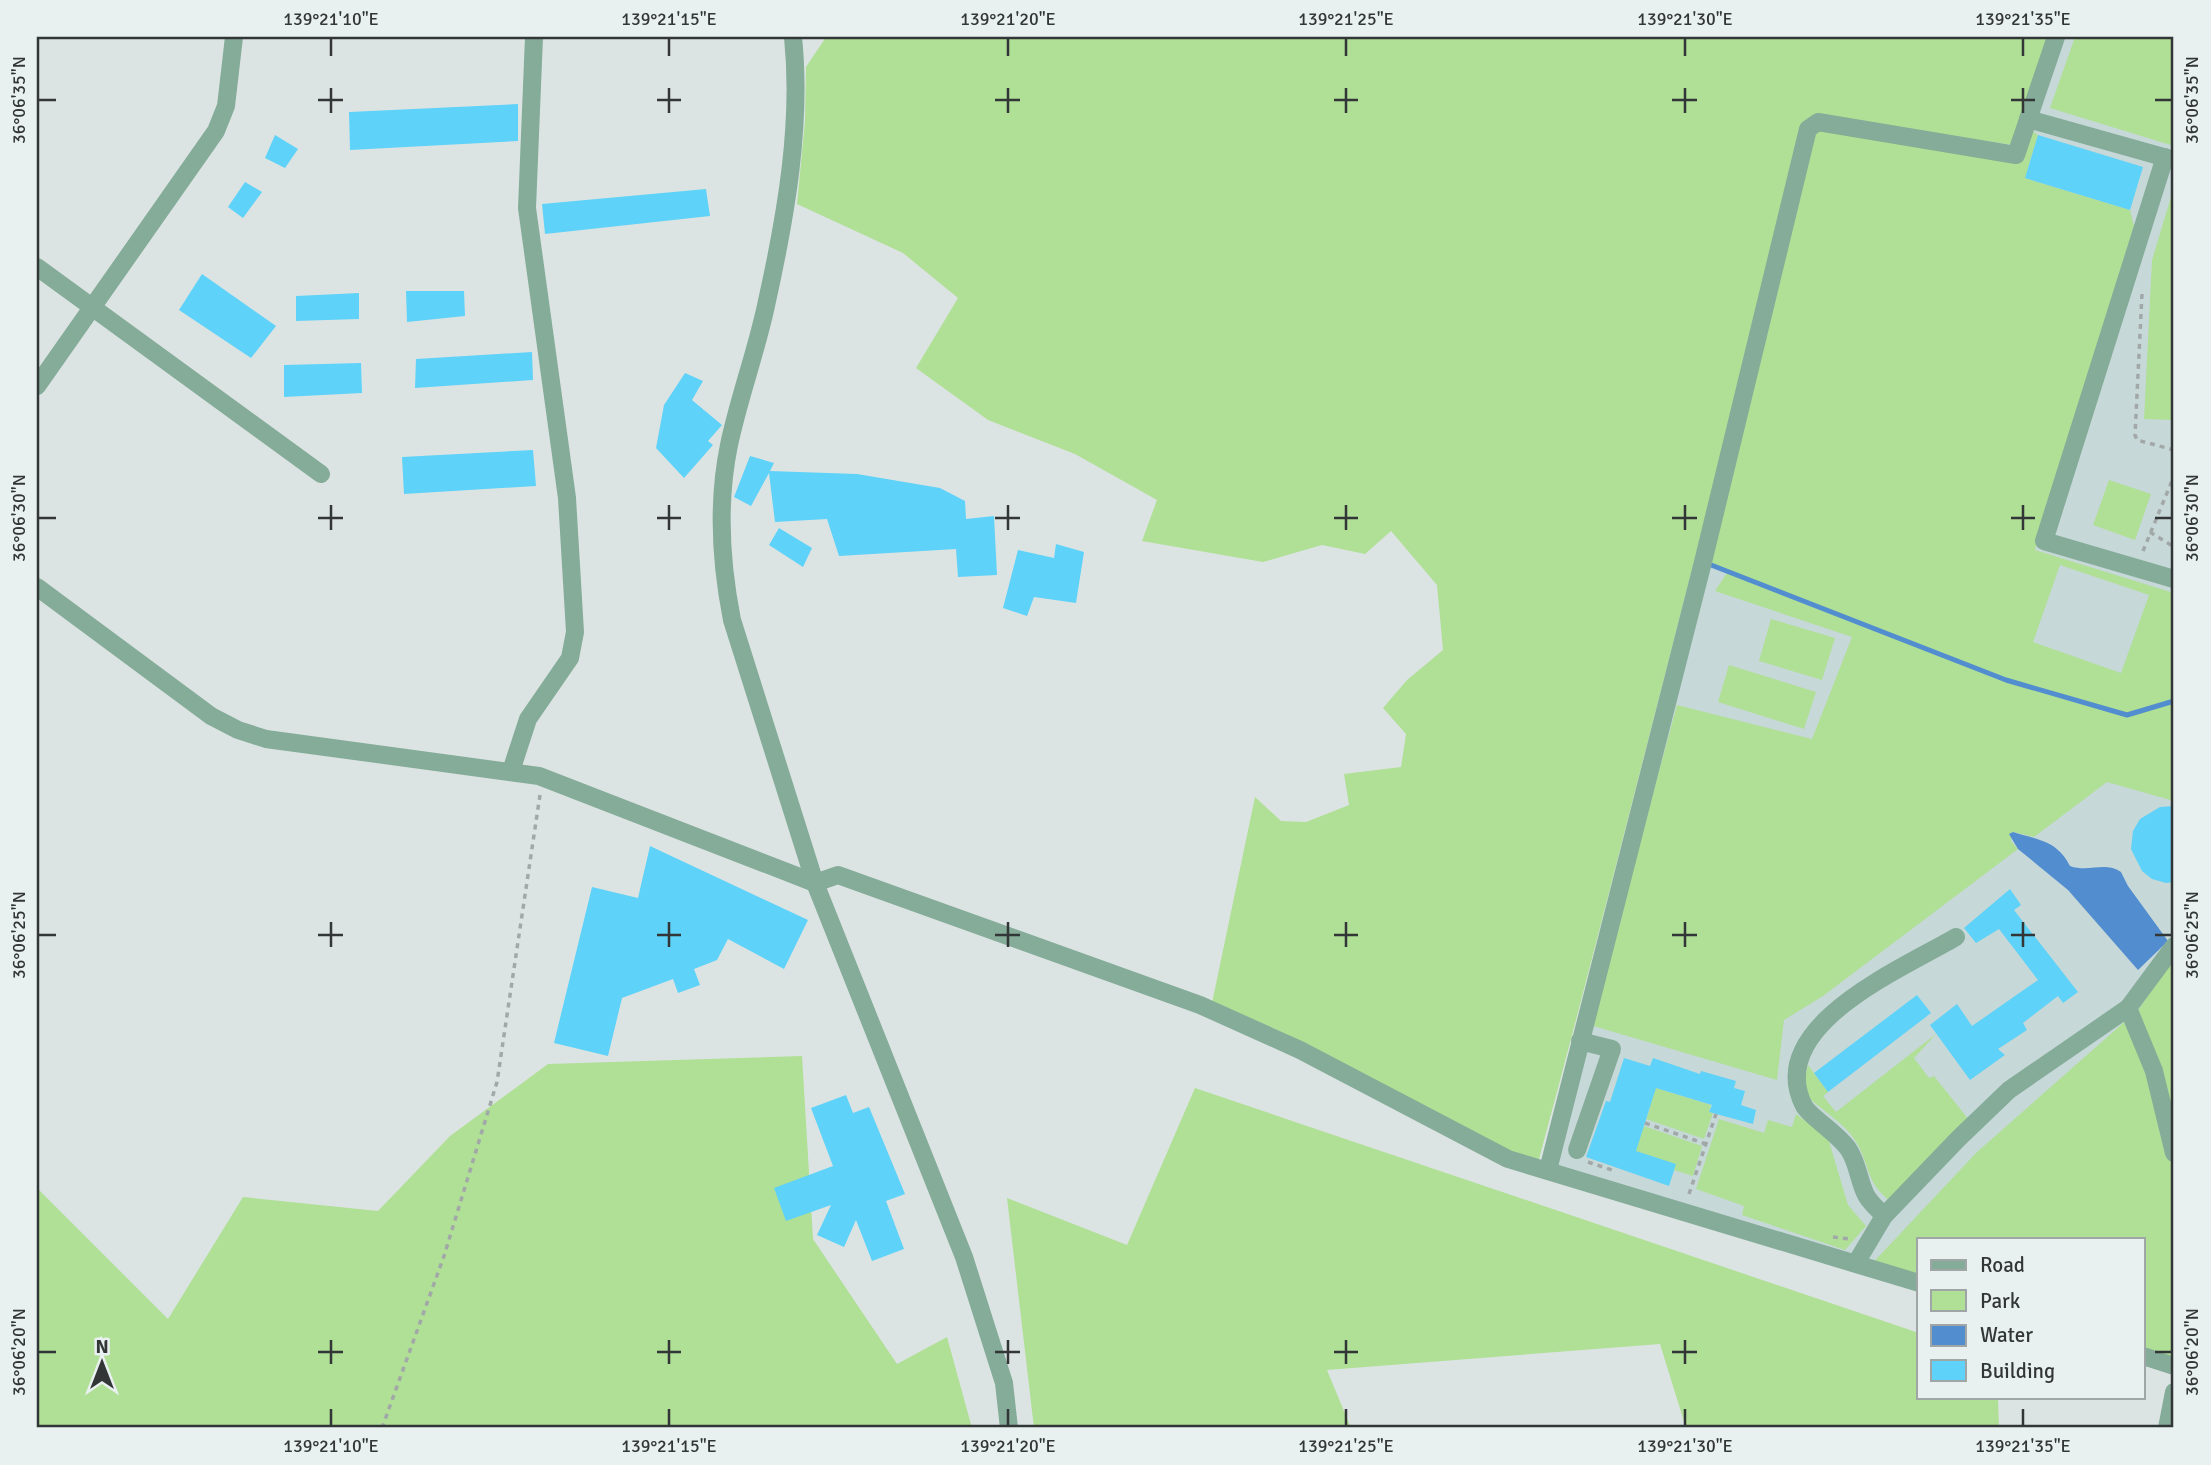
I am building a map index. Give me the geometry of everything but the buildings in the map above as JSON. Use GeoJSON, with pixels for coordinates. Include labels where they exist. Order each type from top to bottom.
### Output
{"type":"FeatureCollection","features":[{"type":"Feature","properties":{"kind":"street"},"geometry":{"type":"LineString","coordinates":[[37,386],[216,131],[226,106],[234,37]]}},
{"type":"Feature","properties":{"kind":"street"},"geometry":{"type":"LineString","coordinates":[[516,772],[528,719],[570,658],[575,632],[567,498],[527,208],[534,37]]}},
{"type":"Feature","properties":{"kind":"street"},"geometry":{"type":"LineString","coordinates":[[793,37],[798,99],[781,228],[767,302],[729,448],[722,532],[723,575],[732,620],[815,883],[964,1257],[1004,1383],[1009,1428]]}},
{"type":"Feature","properties":{"kind":"street"},"geometry":{"type":"LineString","coordinates":[[1548,1170],[1703,562],[1808,129],[1818,122],[2016,155],[2056,37]]}},
{"type":"Feature","properties":{"kind":"street"},"geometry":{"type":"LineString","coordinates":[[2028,120],[2169,159],[2133,259],[2044,541],[2174,579]]}},
{"type":"Feature","properties":{"kind":"street"},"geometry":{"type":"LineString","coordinates":[[37,267],[321,474]]}},
{"type":"Feature","properties":{"kind":"street"},"geometry":{"type":"LineString","coordinates":[[37,587],[211,716],[238,730],[266,739],[516,772],[542,778],[815,883],[838,875],[1200,1005],[1300,1049],[1507,1159],[1917,1282]]}},
{"type":"Feature","properties":{"kind":"street"},"geometry":{"type":"LineString","coordinates":[[1884,1216],[1866,1196],[1850,1152],[1834,1131],[1805,1109],[1798,1088],[1796,1068],[1804,1046],[1834,1010],[1956,937]]}},
{"type":"Feature","properties":{"kind":"street"},"geometry":{"type":"LineString","coordinates":[[1856,1263],[1884,1216],[2009,1090],[2128,1008],[2174,946]]}},
{"type":"Feature","properties":{"kind":"street"},"geometry":{"type":"LineString","coordinates":[[2128,1008],[2154,1070],[2174,1153]]}},
{"type":"Feature","properties":{"kind":"street"},"geometry":{"type":"LineString","coordinates":[[1577,1150],[1612,1049],[1580,1041]]}},
{"type":"Feature","properties":{"kind":"street"},"geometry":{"type":"LineString","coordinates":[[2144,1356],[2174,1366]]}},
{"type":"Feature","properties":{"kind":"street"},"geometry":{"type":"LineString","coordinates":[[2167,1428],[2174,1392]]}},
{"type":"Feature","properties":{"kind":"path"},"geometry":{"type":"LineString","coordinates":[[2133,259],[2142,285],[2135,435],[2137,440],[2174,450]]}},
{"type":"Feature","properties":{"kind":"path"},"geometry":{"type":"LineString","coordinates":[[2136,568],[2174,475]]}},
{"type":"Feature","properties":{"kind":"path"},"geometry":{"type":"LineString","coordinates":[[2150,532],[2174,547]]}},
{"type":"Feature","properties":{"kind":"path"},"geometry":{"type":"LineString","coordinates":[[382,1428],[444,1256],[497,1082],[542,778]]}},
{"type":"Feature","properties":{"kind":"path"},"geometry":{"type":"LineString","coordinates":[[1689,1194],[1716,1114]]}},
{"type":"Feature","properties":{"kind":"path"},"geometry":{"type":"LineString","coordinates":[[1645,1122],[1706,1143]]}},
{"type":"Feature","properties":{"kind":"shaded area"},"geometry":{"type":"Polygon","coordinates":[[[2059,37],[2174,37],[2174,1374],[2144,1238],[1917,1238],[1917,1288],[1543,1164],[1706,562],[2018,158],[2059,37]]]}},
{"type":"Feature","properties":{"kind":"green space"},"geometry":{"type":"Polygon","coordinates":[[[826,37],[2050,37],[2013,145],[1814,116],[1742,377],[1538,1163],[1507,1154],[1212,1003],[1255,797],[1281,821],[1306,822],[1349,805],[1344,774],[1401,767],[1406,734],[1383,708],[1407,680],[1443,650],[1437,585],[1391,531],[1365,554],[1322,545],[1263,562],[1142,541],[1157,500],[1075,454],[988,420],[916,368],[958,298],[903,253],[797,204],[805,121],[806,67],[826,37]]]}},
{"type":"Feature","properties":{"kind":"green space"},"geometry":{"type":"Polygon","coordinates":[[[2075,37],[2174,37],[2174,146],[2050,108],[2075,37]]]}},
{"type":"Feature","properties":{"kind":"green space"},"geometry":{"type":"Polygon","coordinates":[[[1819,125],[2018,158],[2028,128],[2038,135],[2025,178],[2130,210],[2134,226],[2035,550],[2174,593],[2174,801],[2107,782],[2034,837],[2013,832],[2011,841],[2018,849],[1823,996],[1784,1020],[1777,1080],[1590,1025],[1677,705],[1812,739],[1852,637],[1715,591],[1729,570],[1707,563],[1810,131],[1819,125]],[[2060,565],[2033,642],[2121,673],[2149,595],[2060,565]]]}},
{"type":"Feature","properties":{"kind":"green space"},"geometry":{"type":"Polygon","coordinates":[[[2174,187],[2174,420],[2144,419],[2152,260],[2174,187]]]}},
{"type":"Feature","properties":{"kind":"green space"},"geometry":{"type":"Polygon","coordinates":[[[2109,480],[2151,494],[2135,540],[2093,525],[2109,480]]]}},
{"type":"Feature","properties":{"kind":"green space"},"geometry":{"type":"Polygon","coordinates":[[[1771,619],[1835,638],[1822,680],[1759,661],[1771,619]]]}},
{"type":"Feature","properties":{"kind":"green space"},"geometry":{"type":"Polygon","coordinates":[[[1729,665],[1816,692],[1804,729],[1718,702],[1729,665]]]}},
{"type":"Feature","properties":{"kind":"green space"},"geometry":{"type":"Polygon","coordinates":[[[2174,961],[2174,1360],[2144,1351],[2144,1238],[1917,1238],[1917,1284],[1867,1269],[1977,1152],[2139,1009],[2162,973],[2174,961]]]}},
{"type":"Feature","properties":{"kind":"green space"},"geometry":{"type":"Polygon","coordinates":[[[1936,1034],[1914,1058],[1929,1078],[1934,1076],[1969,1120],[1890,1201],[1877,1188],[1853,1137],[1806,1095],[1804,1081],[1808,1065],[1828,1092],[1823,1096],[1836,1112],[1936,1034]]]}},
{"type":"Feature","properties":{"kind":"green space"},"geometry":{"type":"Polygon","coordinates":[[[802,1056],[813,1239],[897,1364],[947,1337],[972,1428],[37,1428],[37,1188],[168,1319],[243,1197],[378,1211],[450,1136],[548,1064],[802,1056]]]}},
{"type":"Feature","properties":{"kind":"green space"},"geometry":{"type":"Polygon","coordinates":[[[1650,1086],[1711,1105],[1709,1112],[1713,1113],[1704,1139],[1646,1119],[1650,1109],[1645,1107],[1650,1086]]]}},
{"type":"Feature","properties":{"kind":"green space"},"geometry":{"type":"Polygon","coordinates":[[[1195,1088],[1917,1332],[1917,1398],[1998,1398],[1999,1428],[1686,1428],[1660,1344],[1327,1370],[1351,1428],[1034,1428],[1007,1198],[1127,1245],[1195,1088]]]}},
{"type":"Feature","properties":{"kind":"green space"},"geometry":{"type":"Polygon","coordinates":[[[1796,1114],[1828,1138],[1848,1205],[1866,1226],[1845,1250],[1742,1215],[1744,1206],[1696,1189],[1719,1119],[1764,1133],[1768,1120],[1792,1127],[1796,1114]]]}},
{"type":"Feature","properties":{"kind":"green space"},"geometry":{"type":"Polygon","coordinates":[[[1644,1126],[1702,1146],[1693,1176],[1674,1170],[1675,1164],[1614,1144],[1639,1140],[1644,1126]]]}},
{"type":"Feature","properties":{"kind":"water"},"geometry":{"type":"Polygon","coordinates":[[[2013,832],[2053,846],[2070,866],[2109,867],[2121,872],[2168,941],[2138,970],[2068,890],[2018,849],[2009,834],[2013,832]]]}},
{"type":"Feature","properties":{"kind":"waterway"},"geometry":{"type":"LineString","coordinates":[[1706,563],[2006,680],[2127,715],[2174,701]]}}]}
